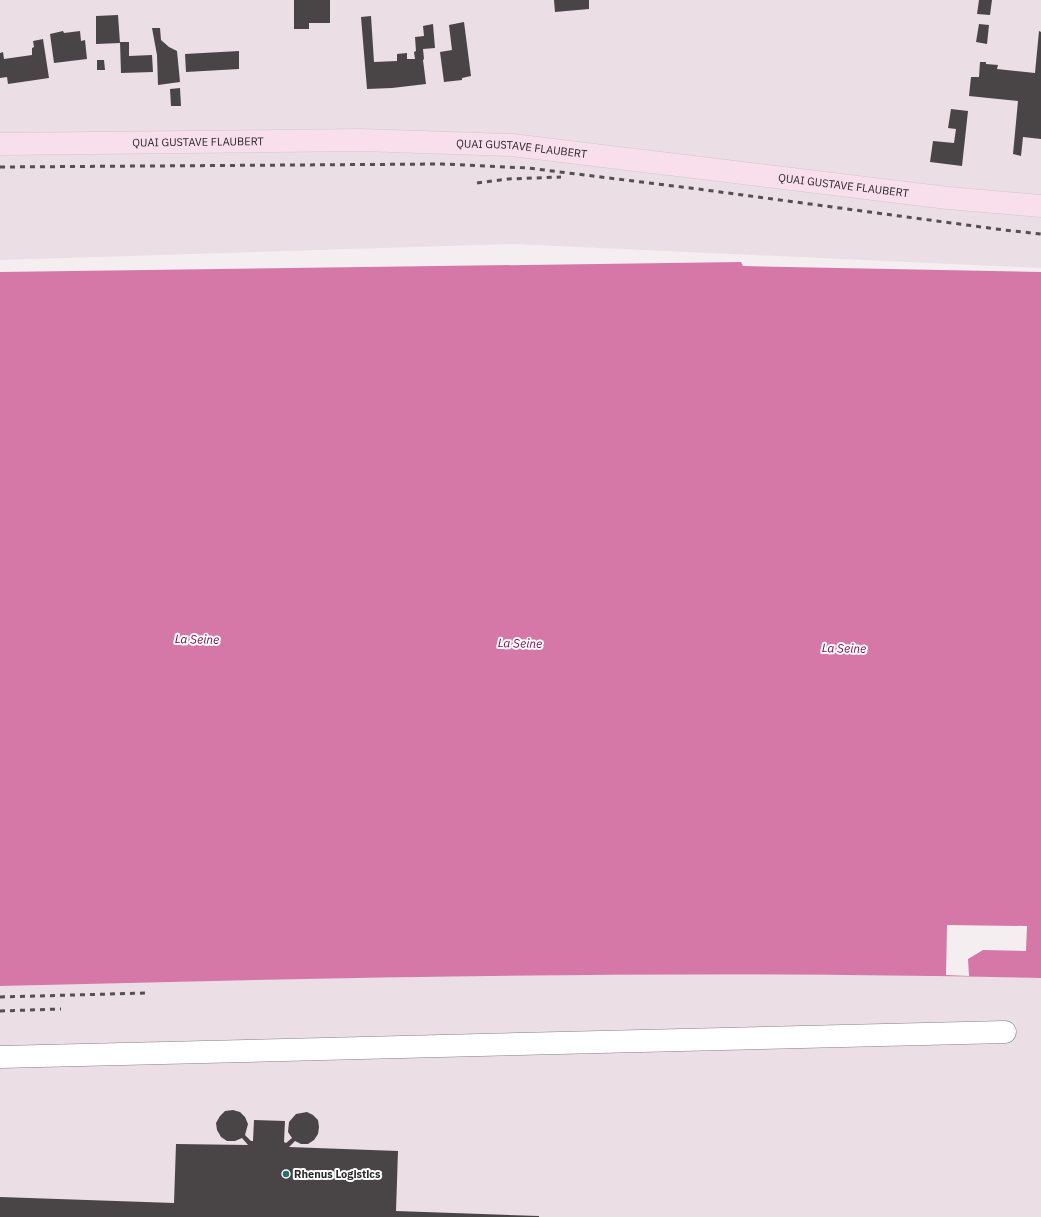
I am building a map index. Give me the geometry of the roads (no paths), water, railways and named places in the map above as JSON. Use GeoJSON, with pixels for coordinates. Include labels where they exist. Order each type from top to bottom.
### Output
{"type":"FeatureCollection","features":[{"type":"Feature","properties":{"kind":"main road","name":"QUAI GUSTAVE FLAUBERT"},"geometry":{"type":"LineString","coordinates":[[0,144],[361,140],[512,145],[940,197],[1041,206]]}},
{"type":"Feature","properties":{"kind":"lane"},"geometry":{"type":"LineString","coordinates":[[0,1057],[1005,1032]]}},
{"type":"Feature","properties":{"kind":"water","name":"La Seine"},"geometry":{"type":"Polygon","coordinates":[[[741,262],[743,266],[1041,272],[1041,978],[781,975],[520,976],[390,977],[0,986],[0,272],[741,262]]]}},
{"type":"Feature","properties":{"kind":"railway"},"geometry":{"type":"LineString","coordinates":[[0,167],[442,164],[528,168],[1041,234]]}},
{"type":"Feature","properties":{"kind":"railway"},"geometry":{"type":"LineString","coordinates":[[477,183],[508,179],[561,177]]}},
{"type":"Feature","properties":{"kind":"railway"},"geometry":{"type":"LineString","coordinates":[[0,997],[147,993]]}},
{"type":"Feature","properties":{"kind":"railway"},"geometry":{"type":"LineString","coordinates":[[0,1011],[61,1009]]}},
{"type":"Feature","properties":{"kind":"place","name":"Rhenus Logistics"},"geometry":{"type":"Point","coordinates":[286,1174]}}]}
